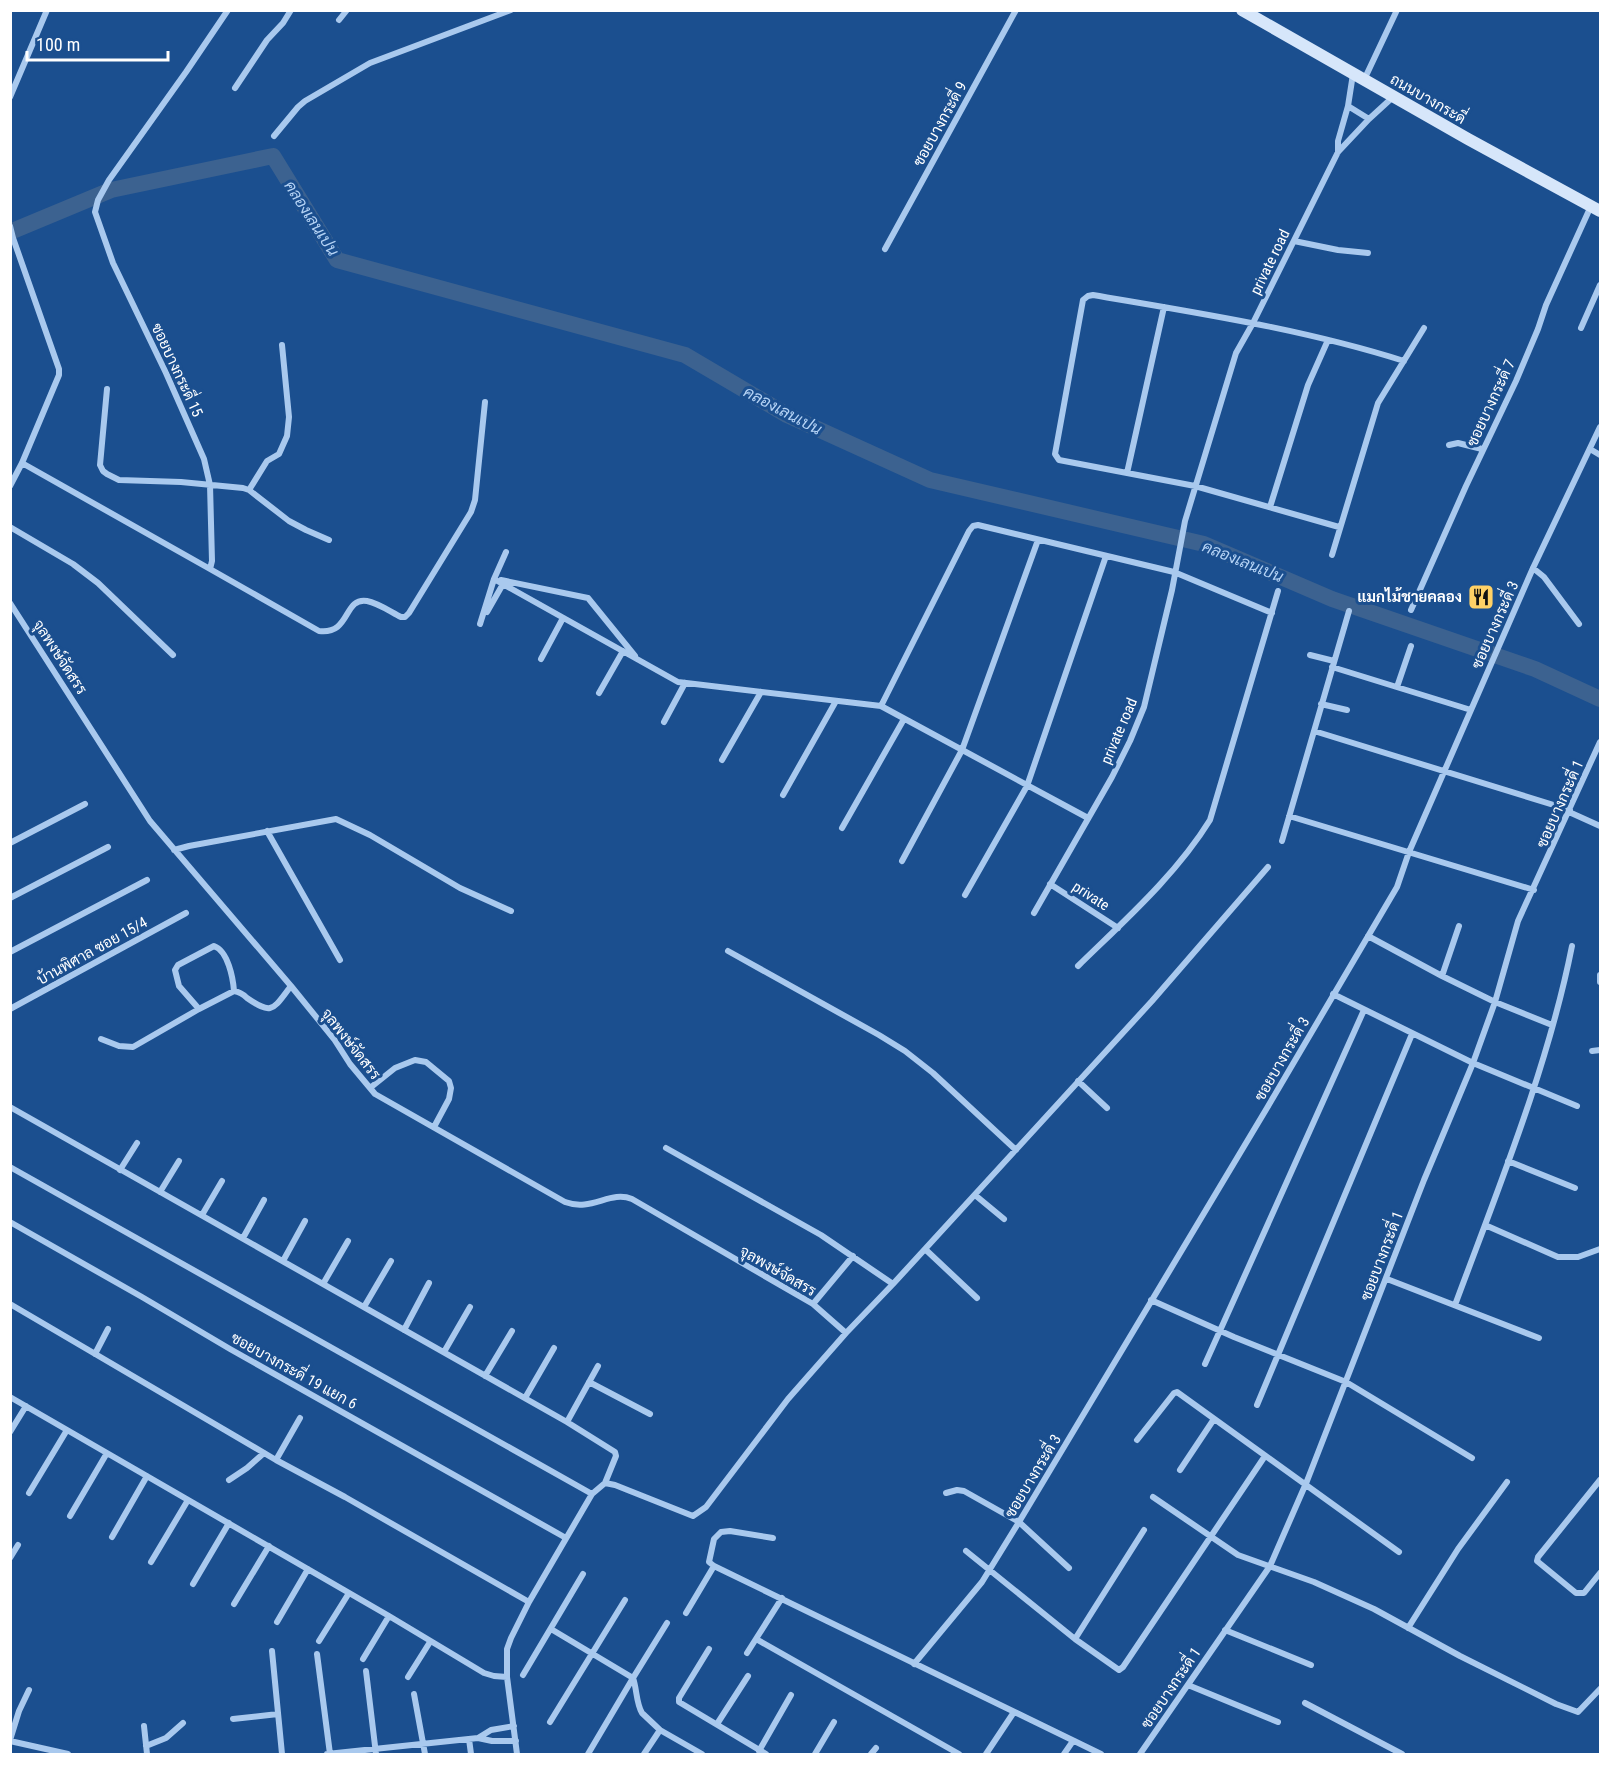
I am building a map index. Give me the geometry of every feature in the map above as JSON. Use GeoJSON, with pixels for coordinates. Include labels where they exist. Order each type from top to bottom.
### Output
{"type":"FeatureCollection","features":[{"type":"Feature","properties":{"kind":"street"},"geometry":{"type":"LineString","coordinates":[[10,97],[47,10]]}},
{"type":"Feature","properties":{"kind":"street","name":"ซอยบางกระดี่ 15"},"geometry":{"type":"LineString","coordinates":[[210,569],[212,561],[210,485],[204,459],[113,263],[95,213],[98,201],[109,180],[228,10]]}},
{"type":"Feature","properties":{"kind":"street"},"geometry":{"type":"LineString","coordinates":[[235,88],[267,40],[283,23],[291,10]]}},
{"type":"Feature","properties":{"kind":"street"},"geometry":{"type":"LineString","coordinates":[[339,20],[347,10]]}},
{"type":"Feature","properties":{"kind":"street"},"geometry":{"type":"LineString","coordinates":[[274,136],[305,101],[370,63],[511,10]]}},
{"type":"Feature","properties":{"kind":"street","name":"ซอยบางกระดี่ 9"},"geometry":{"type":"LineString","coordinates":[[885,249],[1016,10]]}},
{"type":"Feature","properties":{"kind":"street","name":"ถนนบางกระดี่"},"geometry":{"type":"LineString","coordinates":[[1242,10],[1393,97],[1596,209]]}},
{"type":"Feature","properties":{"kind":"street"},"geometry":{"type":"LineString","coordinates":[[1338,152],[1338,141],[1359,77],[1397,10]]}},
{"type":"Feature","properties":{"kind":"street"},"geometry":{"type":"LineString","coordinates":[[1338,152],[1393,97]]}},
{"type":"Feature","properties":{"kind":"street"},"geometry":{"type":"LineString","coordinates":[[1348,106],[1369,119]]}},
{"type":"Feature","properties":{"kind":"street","name":"private road"},"geometry":{"type":"LineString","coordinates":[[1034,913],[1116,768],[1144,707],[1172,590],[1185,521],[1236,353],[1338,152]]}},
{"type":"Feature","properties":{"kind":"street","name":"ซอยบางกระดี่ 7"},"geometry":{"type":"LineString","coordinates":[[1411,610],[1482,449],[1516,381],[1546,305],[1596,209]]}},
{"type":"Feature","properties":{"kind":"street"},"geometry":{"type":"LineString","coordinates":[[10,226],[59,369],[22,463],[10,486]]}},
{"type":"Feature","properties":{"kind":"street"},"geometry":{"type":"LineString","coordinates":[[1294,241],[1338,250],[1368,253]]}},
{"type":"Feature","properties":{"kind":"street"},"geometry":{"type":"LineString","coordinates":[[1581,328],[1600,285]]}},
{"type":"Feature","properties":{"kind":"street"},"geometry":{"type":"LineString","coordinates":[[1339,527],[1196,486],[1059,460],[1055,454],[1083,300],[1093,295],[1253,323],[1364,348],[1404,361]]}},
{"type":"Feature","properties":{"kind":"street"},"geometry":{"type":"LineString","coordinates":[[1127,473],[1164,307]]}},
{"type":"Feature","properties":{"kind":"street"},"geometry":{"type":"LineString","coordinates":[[1332,555],[1378,403],[1424,328]]}},
{"type":"Feature","properties":{"kind":"street"},"geometry":{"type":"LineString","coordinates":[[1270,507],[1308,385],[1328,340]]}},
{"type":"Feature","properties":{"kind":"street"},"geometry":{"type":"LineString","coordinates":[[249,490],[267,461],[279,454],[287,436],[289,417],[282,345]]}},
{"type":"Feature","properties":{"kind":"street"},"geometry":{"type":"LineString","coordinates":[[107,389],[100,465],[102,471],[119,480],[181,482],[243,488],[249,490],[289,521],[329,540]]}},
{"type":"Feature","properties":{"kind":"street"},"geometry":{"type":"LineString","coordinates":[[22,463],[319,630],[328,632],[337,628],[354,604],[360,601],[370,602],[401,617],[409,613],[471,512],[475,500],[485,402]]}},
{"type":"Feature","properties":{"kind":"street","name":"ซอยบางกระดี่ 3"},"geometry":{"type":"LineString","coordinates":[[914,1664],[982,1582],[1262,1117],[1397,887],[1408,852],[1499,644],[1600,428]]}},
{"type":"Feature","properties":{"kind":"street"},"geometry":{"type":"LineString","coordinates":[[1449,445],[1458,443],[1482,449]]}},
{"type":"Feature","properties":{"kind":"street"},"geometry":{"type":"LineString","coordinates":[[1590,450],[1600,455]]}},
{"type":"Feature","properties":{"kind":"street"},"geometry":{"type":"LineString","coordinates":[[881,706],[973,526],[978,525],[1174,572],[1272,613]]}},
{"type":"Feature","properties":{"kind":"street"},"geometry":{"type":"LineString","coordinates":[[10,527],[73,564],[98,583],[173,655]]}},
{"type":"Feature","properties":{"kind":"street"},"geometry":{"type":"LineString","coordinates":[[902,861],[962,750],[1038,540]]}},
{"type":"Feature","properties":{"kind":"street"},"geometry":{"type":"LineString","coordinates":[[503,584],[480,624],[494,579],[506,552]]}},
{"type":"Feature","properties":{"kind":"street"},"geometry":{"type":"LineString","coordinates":[[965,895],[1027,786],[1106,556]]}},
{"type":"Feature","properties":{"kind":"street"},"geometry":{"type":"LineString","coordinates":[[1533,568],[1544,577],[1579,624]]}},
{"type":"Feature","properties":{"kind":"street"},"geometry":{"type":"LineString","coordinates":[[494,579],[678,682],[881,706],[1088,818]]}},
{"type":"Feature","properties":{"kind":"street"},"geometry":{"type":"LineString","coordinates":[[494,579],[588,598],[639,660]]}},
{"type":"Feature","properties":{"kind":"street"},"geometry":{"type":"LineString","coordinates":[[1078,966],[1118,928],[1182,860],[1210,820],[1278,591]]}},
{"type":"Feature","properties":{"kind":"street","name":"จุลพงษ์จัดสรร"},"geometry":{"type":"LineString","coordinates":[[10,603],[150,821],[291,986],[375,1094],[565,1202],[575,1206],[618,1197],[632,1199],[813,1304],[846,1333]]}},
{"type":"Feature","properties":{"kind":"street"},"geometry":{"type":"LineString","coordinates":[[1282,841],[1349,611]]}},
{"type":"Feature","properties":{"kind":"street"},"geometry":{"type":"LineString","coordinates":[[541,659],[563,618]]}},
{"type":"Feature","properties":{"kind":"street"},"geometry":{"type":"LineString","coordinates":[[1397,687],[1411,646]]}},
{"type":"Feature","properties":{"kind":"street"},"geometry":{"type":"LineString","coordinates":[[599,693],[623,651]]}},
{"type":"Feature","properties":{"kind":"street"},"geometry":{"type":"LineString","coordinates":[[1310,656],[1471,710]]}},
{"type":"Feature","properties":{"kind":"street"},"geometry":{"type":"LineString","coordinates":[[664,722],[685,682]]}},
{"type":"Feature","properties":{"kind":"street"},"geometry":{"type":"LineString","coordinates":[[722,760],[761,692]]}},
{"type":"Feature","properties":{"kind":"street"},"geometry":{"type":"LineString","coordinates":[[783,795],[836,701]]}},
{"type":"Feature","properties":{"kind":"street"},"geometry":{"type":"LineString","coordinates":[[1322,704],[1347,710]]}},
{"type":"Feature","properties":{"kind":"street"},"geometry":{"type":"LineString","coordinates":[[842,828],[904,718]]}},
{"type":"Feature","properties":{"kind":"street"},"geometry":{"type":"LineString","coordinates":[[1314,731],[1569,811],[1600,826]]}},
{"type":"Feature","properties":{"kind":"street","name":"ซอยบางกระดี่ 1"},"geometry":{"type":"LineString","coordinates":[[1140,1755],[1270,1566],[1306,1485],[1424,1180],[1473,1063],[1495,1002],[1518,921],[1600,742]]}},
{"type":"Feature","properties":{"kind":"street"},"geometry":{"type":"LineString","coordinates":[[10,843],[85,804]]}},
{"type":"Feature","properties":{"kind":"street"},"geometry":{"type":"LineString","coordinates":[[1289,816],[1534,890]]}},
{"type":"Feature","properties":{"kind":"street"},"geometry":{"type":"LineString","coordinates":[[174,850],[336,819],[460,888],[512,911]]}},
{"type":"Feature","properties":{"kind":"street"},"geometry":{"type":"LineString","coordinates":[[267,831],[340,960]]}},
{"type":"Feature","properties":{"kind":"street"},"geometry":{"type":"LineString","coordinates":[[10,898],[108,847]]}},
{"type":"Feature","properties":{"kind":"street"},"geometry":{"type":"LineString","coordinates":[[605,1483],[693,1516],[701,1512],[788,1399],[846,1333],[1152,1001],[1268,867]]}},
{"type":"Feature","properties":{"kind":"street"},"geometry":{"type":"LineString","coordinates":[[10,952],[147,880]]}},
{"type":"Feature","properties":{"kind":"street","name":"private"},"geometry":{"type":"LineString","coordinates":[[1050,884],[1118,928]]}},
{"type":"Feature","properties":{"kind":"street","name":"บ้านพิศาล ซอย 15/4"},"geometry":{"type":"LineString","coordinates":[[10,1009],[186,913]]}},
{"type":"Feature","properties":{"kind":"street"},"geometry":{"type":"LineString","coordinates":[[1442,976],[1459,926]]}},
{"type":"Feature","properties":{"kind":"street"},"geometry":{"type":"LineString","coordinates":[[1368,936],[1495,1002],[1552,1025]]}},
{"type":"Feature","properties":{"kind":"street"},"geometry":{"type":"LineString","coordinates":[[199,1009],[179,986],[175,970],[178,965],[214,946],[222,951],[232,975],[234,991]]}},
{"type":"Feature","properties":{"kind":"street"},"geometry":{"type":"LineString","coordinates":[[1455,1305],[1533,1089],[1564,987],[1572,946]]}},
{"type":"Feature","properties":{"kind":"street"},"geometry":{"type":"LineString","coordinates":[[728,951],[905,1051],[933,1073],[1016,1150]]}},
{"type":"Feature","properties":{"kind":"street"},"geometry":{"type":"LineString","coordinates":[[1600,975],[1600,982]]}},
{"type":"Feature","properties":{"kind":"street"},"geometry":{"type":"LineString","coordinates":[[101,1039],[129,1048],[234,991],[261,1007],[269,1008],[276,1005],[291,986]]}},
{"type":"Feature","properties":{"kind":"street"},"geometry":{"type":"LineString","coordinates":[[1333,994],[1473,1063],[1577,1106]]}},
{"type":"Feature","properties":{"kind":"street"},"geometry":{"type":"LineString","coordinates":[[1205,1364],[1364,1010]]}},
{"type":"Feature","properties":{"kind":"street"},"geometry":{"type":"LineString","coordinates":[[1257,1406],[1412,1034]]}},
{"type":"Feature","properties":{"kind":"street"},"geometry":{"type":"LineString","coordinates":[[1592,1051],[1600,1050]]}},
{"type":"Feature","properties":{"kind":"street"},"geometry":{"type":"LineString","coordinates":[[370,1088],[394,1068],[415,1060],[426,1062],[449,1081],[452,1088],[449,1099],[434,1127]]}},
{"type":"Feature","properties":{"kind":"street"},"geometry":{"type":"LineString","coordinates":[[1078,1081],[1107,1108]]}},
{"type":"Feature","properties":{"kind":"street"},"geometry":{"type":"LineString","coordinates":[[10,1107],[404,1329],[615,1452],[616,1456],[605,1483],[592,1494],[566,1538],[529,1602],[507,1649],[507,1677],[518,1755]]}},
{"type":"Feature","properties":{"kind":"street"},"geometry":{"type":"LineString","coordinates":[[120,1170],[137,1143]]}},
{"type":"Feature","properties":{"kind":"street"},"geometry":{"type":"LineString","coordinates":[[666,1148],[821,1235],[893,1284]]}},
{"type":"Feature","properties":{"kind":"street"},"geometry":{"type":"LineString","coordinates":[[160,1192],[179,1161]]}},
{"type":"Feature","properties":{"kind":"street"},"geometry":{"type":"LineString","coordinates":[[1508,1161],[1575,1188]]}},
{"type":"Feature","properties":{"kind":"street"},"geometry":{"type":"LineString","coordinates":[[10,1167],[592,1494]]}},
{"type":"Feature","properties":{"kind":"street"},"geometry":{"type":"LineString","coordinates":[[202,1215],[222,1181]]}},
{"type":"Feature","properties":{"kind":"street"},"geometry":{"type":"LineString","coordinates":[[975,1195],[1004,1220]]}},
{"type":"Feature","properties":{"kind":"street"},"geometry":{"type":"LineString","coordinates":[[243,1238],[264,1200]]}},
{"type":"Feature","properties":{"kind":"street","name":"ซอยบางกระดี่ 19 แยก 6"},"geometry":{"type":"LineString","coordinates":[[10,1221],[230,1349],[566,1538]]}},
{"type":"Feature","properties":{"kind":"street"},"geometry":{"type":"LineString","coordinates":[[283,1261],[305,1221]]}},
{"type":"Feature","properties":{"kind":"street"},"geometry":{"type":"LineString","coordinates":[[1485,1225],[1558,1257],[1578,1257],[1600,1249]]}},
{"type":"Feature","properties":{"kind":"street"},"geometry":{"type":"LineString","coordinates":[[323,1284],[348,1241]]}},
{"type":"Feature","properties":{"kind":"street"},"geometry":{"type":"LineString","coordinates":[[925,1249],[976,1298]]}},
{"type":"Feature","properties":{"kind":"street"},"geometry":{"type":"LineString","coordinates":[[813,1304],[853,1256]]}},
{"type":"Feature","properties":{"kind":"street"},"geometry":{"type":"LineString","coordinates":[[364,1307],[391,1261]]}},
{"type":"Feature","properties":{"kind":"street"},"geometry":{"type":"LineString","coordinates":[[1387,1279],[1539,1338]]}},
{"type":"Feature","properties":{"kind":"street"},"geometry":{"type":"LineString","coordinates":[[404,1329],[429,1283]]}},
{"type":"Feature","properties":{"kind":"street"},"geometry":{"type":"LineString","coordinates":[[1151,1300],[1278,1356],[1346,1382],[1472,1458]]}},
{"type":"Feature","properties":{"kind":"street"},"geometry":{"type":"LineString","coordinates":[[10,1304],[276,1460],[529,1602]]}},
{"type":"Feature","properties":{"kind":"street"},"geometry":{"type":"LineString","coordinates":[[444,1352],[470,1307]]}},
{"type":"Feature","properties":{"kind":"street"},"geometry":{"type":"LineString","coordinates":[[94,1354],[108,1329]]}},
{"type":"Feature","properties":{"kind":"street"},"geometry":{"type":"LineString","coordinates":[[485,1376],[512,1331]]}},
{"type":"Feature","properties":{"kind":"street"},"geometry":{"type":"LineString","coordinates":[[525,1398],[554,1348]]}},
{"type":"Feature","properties":{"kind":"street"},"geometry":{"type":"LineString","coordinates":[[567,1422],[598,1366]]}},
{"type":"Feature","properties":{"kind":"street"},"geometry":{"type":"LineString","coordinates":[[589,1382],[650,1414]]}},
{"type":"Feature","properties":{"kind":"street"},"geometry":{"type":"LineString","coordinates":[[1137,1440],[1177,1392],[1399,1552]]}},
{"type":"Feature","properties":{"kind":"street"},"geometry":{"type":"LineString","coordinates":[[10,1397],[484,1673],[507,1677]]}},
{"type":"Feature","properties":{"kind":"street"},"geometry":{"type":"LineString","coordinates":[[10,1432],[26,1406]]}},
{"type":"Feature","properties":{"kind":"street"},"geometry":{"type":"LineString","coordinates":[[276,1460],[300,1418]]}},
{"type":"Feature","properties":{"kind":"street"},"geometry":{"type":"LineString","coordinates":[[1180,1470],[1214,1419]]}},
{"type":"Feature","properties":{"kind":"street"},"geometry":{"type":"LineString","coordinates":[[29,1493],[67,1430]]}},
{"type":"Feature","properties":{"kind":"street"},"geometry":{"type":"LineString","coordinates":[[70,1516],[106,1453]]}},
{"type":"Feature","properties":{"kind":"street"},"geometry":{"type":"LineString","coordinates":[[229,1480],[264,1453]]}},
{"type":"Feature","properties":{"kind":"street"},"geometry":{"type":"LineString","coordinates":[[966,1551],[1075,1639],[1119,1670],[1212,1537],[1265,1456]]}},
{"type":"Feature","properties":{"kind":"street"},"geometry":{"type":"LineString","coordinates":[[112,1538],[147,1476]]}},
{"type":"Feature","properties":{"kind":"street"},"geometry":{"type":"LineString","coordinates":[[1600,1480],[1537,1561],[1576,1593],[1584,1593],[1600,1573]]}},
{"type":"Feature","properties":{"kind":"street"},"geometry":{"type":"LineString","coordinates":[[1408,1628],[1458,1549],[1507,1482]]}},
{"type":"Feature","properties":{"kind":"street"},"geometry":{"type":"LineString","coordinates":[[946,1493],[964,1491],[1019,1522],[1070,1568]]}},
{"type":"Feature","properties":{"kind":"street"},"geometry":{"type":"LineString","coordinates":[[1153,1497],[1238,1555],[1314,1582],[1374,1609],[1460,1656],[1571,1711],[1578,1712],[1600,1689]]}},
{"type":"Feature","properties":{"kind":"street"},"geometry":{"type":"LineString","coordinates":[[151,1562],[188,1500]]}},
{"type":"Feature","properties":{"kind":"street"},"geometry":{"type":"LineString","coordinates":[[192,1584],[229,1523]]}},
{"type":"Feature","properties":{"kind":"street"},"geometry":{"type":"LineString","coordinates":[[1075,1639],[1144,1530]]}},
{"type":"Feature","properties":{"kind":"street"},"geometry":{"type":"LineString","coordinates":[[772,1539],[730,1531],[721,1532],[714,1539],[710,1562],[714,1566],[1101,1755]]}},
{"type":"Feature","properties":{"kind":"street"},"geometry":{"type":"LineString","coordinates":[[10,1558],[18,1545]]}},
{"type":"Feature","properties":{"kind":"street"},"geometry":{"type":"LineString","coordinates":[[234,1604],[269,1546]]}},
{"type":"Feature","properties":{"kind":"street"},"geometry":{"type":"LineString","coordinates":[[686,1613],[714,1566]]}},
{"type":"Feature","properties":{"kind":"street"},"geometry":{"type":"LineString","coordinates":[[277,1622],[308,1569]]}},
{"type":"Feature","properties":{"kind":"street"},"geometry":{"type":"LineString","coordinates":[[523,1675],[583,1574]]}},
{"type":"Feature","properties":{"kind":"street"},"geometry":{"type":"LineString","coordinates":[[319,1641],[349,1593]]}},
{"type":"Feature","properties":{"kind":"street"},"geometry":{"type":"LineString","coordinates":[[747,1653],[782,1598]]}},
{"type":"Feature","properties":{"kind":"street"},"geometry":{"type":"LineString","coordinates":[[550,1722],[624,1600]]}},
{"type":"Feature","properties":{"kind":"street"},"geometry":{"type":"LineString","coordinates":[[363,1659],[389,1616]]}},
{"type":"Feature","properties":{"kind":"street"},"geometry":{"type":"LineString","coordinates":[[588,1755],[667,1623]]}},
{"type":"Feature","properties":{"kind":"street"},"geometry":{"type":"LineString","coordinates":[[551,1629],[633,1678],[640,1710],[660,1730],[702,1755]]}},
{"type":"Feature","properties":{"kind":"street"},"geometry":{"type":"LineString","coordinates":[[1225,1630],[1311,1665]]}},
{"type":"Feature","properties":{"kind":"street"},"geometry":{"type":"LineString","coordinates":[[756,1639],[959,1755]]}},
{"type":"Feature","properties":{"kind":"street"},"geometry":{"type":"LineString","coordinates":[[408,1677],[430,1642]]}},
{"type":"Feature","properties":{"kind":"street"},"geometry":{"type":"LineString","coordinates":[[709,1648],[678,1700],[681,1705],[717,1724],[766,1755]]}},
{"type":"Feature","properties":{"kind":"street"},"geometry":{"type":"LineString","coordinates":[[272,1651],[282,1755]]}},
{"type":"Feature","properties":{"kind":"street"},"geometry":{"type":"LineString","coordinates":[[317,1654],[328,1754],[376,1752],[478,1738],[492,1741],[516,1741]]}},
{"type":"Feature","properties":{"kind":"street"},"geometry":{"type":"LineString","coordinates":[[366,1671],[376,1752]]}},
{"type":"Feature","properties":{"kind":"street"},"geometry":{"type":"LineString","coordinates":[[717,1724],[748,1676]]}},
{"type":"Feature","properties":{"kind":"street"},"geometry":{"type":"LineString","coordinates":[[1188,1685],[1278,1722]]}},
{"type":"Feature","properties":{"kind":"street"},"geometry":{"type":"LineString","coordinates":[[29,1690],[10,1741],[68,1755]]}},
{"type":"Feature","properties":{"kind":"street"},"geometry":{"type":"LineString","coordinates":[[414,1694],[425,1755]]}},
{"type":"Feature","properties":{"kind":"street"},"geometry":{"type":"LineString","coordinates":[[759,1750],[791,1695]]}},
{"type":"Feature","properties":{"kind":"street"},"geometry":{"type":"LineString","coordinates":[[1305,1703],[1402,1755]]}},
{"type":"Feature","properties":{"kind":"street"},"geometry":{"type":"LineString","coordinates":[[986,1755],[1014,1712]]}},
{"type":"Feature","properties":{"kind":"street"},"geometry":{"type":"LineString","coordinates":[[233,1719],[278,1714]]}},
{"type":"Feature","properties":{"kind":"street"},"geometry":{"type":"LineString","coordinates":[[815,1755],[834,1722]]}},
{"type":"Feature","properties":{"kind":"street"},"geometry":{"type":"LineString","coordinates":[[146,1746],[166,1738],[183,1723]]}},
{"type":"Feature","properties":{"kind":"street"},"geometry":{"type":"LineString","coordinates":[[144,1726],[147,1755]]}},
{"type":"Feature","properties":{"kind":"street"},"geometry":{"type":"LineString","coordinates":[[478,1738],[491,1730],[514,1726]]}},
{"type":"Feature","properties":{"kind":"street"},"geometry":{"type":"LineString","coordinates":[[644,1755],[660,1730]]}},
{"type":"Feature","properties":{"kind":"street"},"geometry":{"type":"LineString","coordinates":[[469,1739],[471,1755]]}},
{"type":"Feature","properties":{"kind":"street"},"geometry":{"type":"LineString","coordinates":[[1064,1755],[1073,1741]]}},
{"type":"Feature","properties":{"kind":"street"},"geometry":{"type":"LineString","coordinates":[[872,1755],[876,1748]]}},
{"type":"Feature","properties":{"kind":"waterway","name":"คลองเลนเปน"},"geometry":{"type":"LineString","coordinates":[[10,232],[111,190],[273,156],[337,260],[685,355],[787,415],[930,480],[1204,544],[1332,599],[1535,669],[1600,699]]}},
{"type":"Feature","properties":{"kind":"place","name":"แมกไม้ชายคลอง"},"geometry":{"type":"Point","coordinates":[1481,597]}}]}
